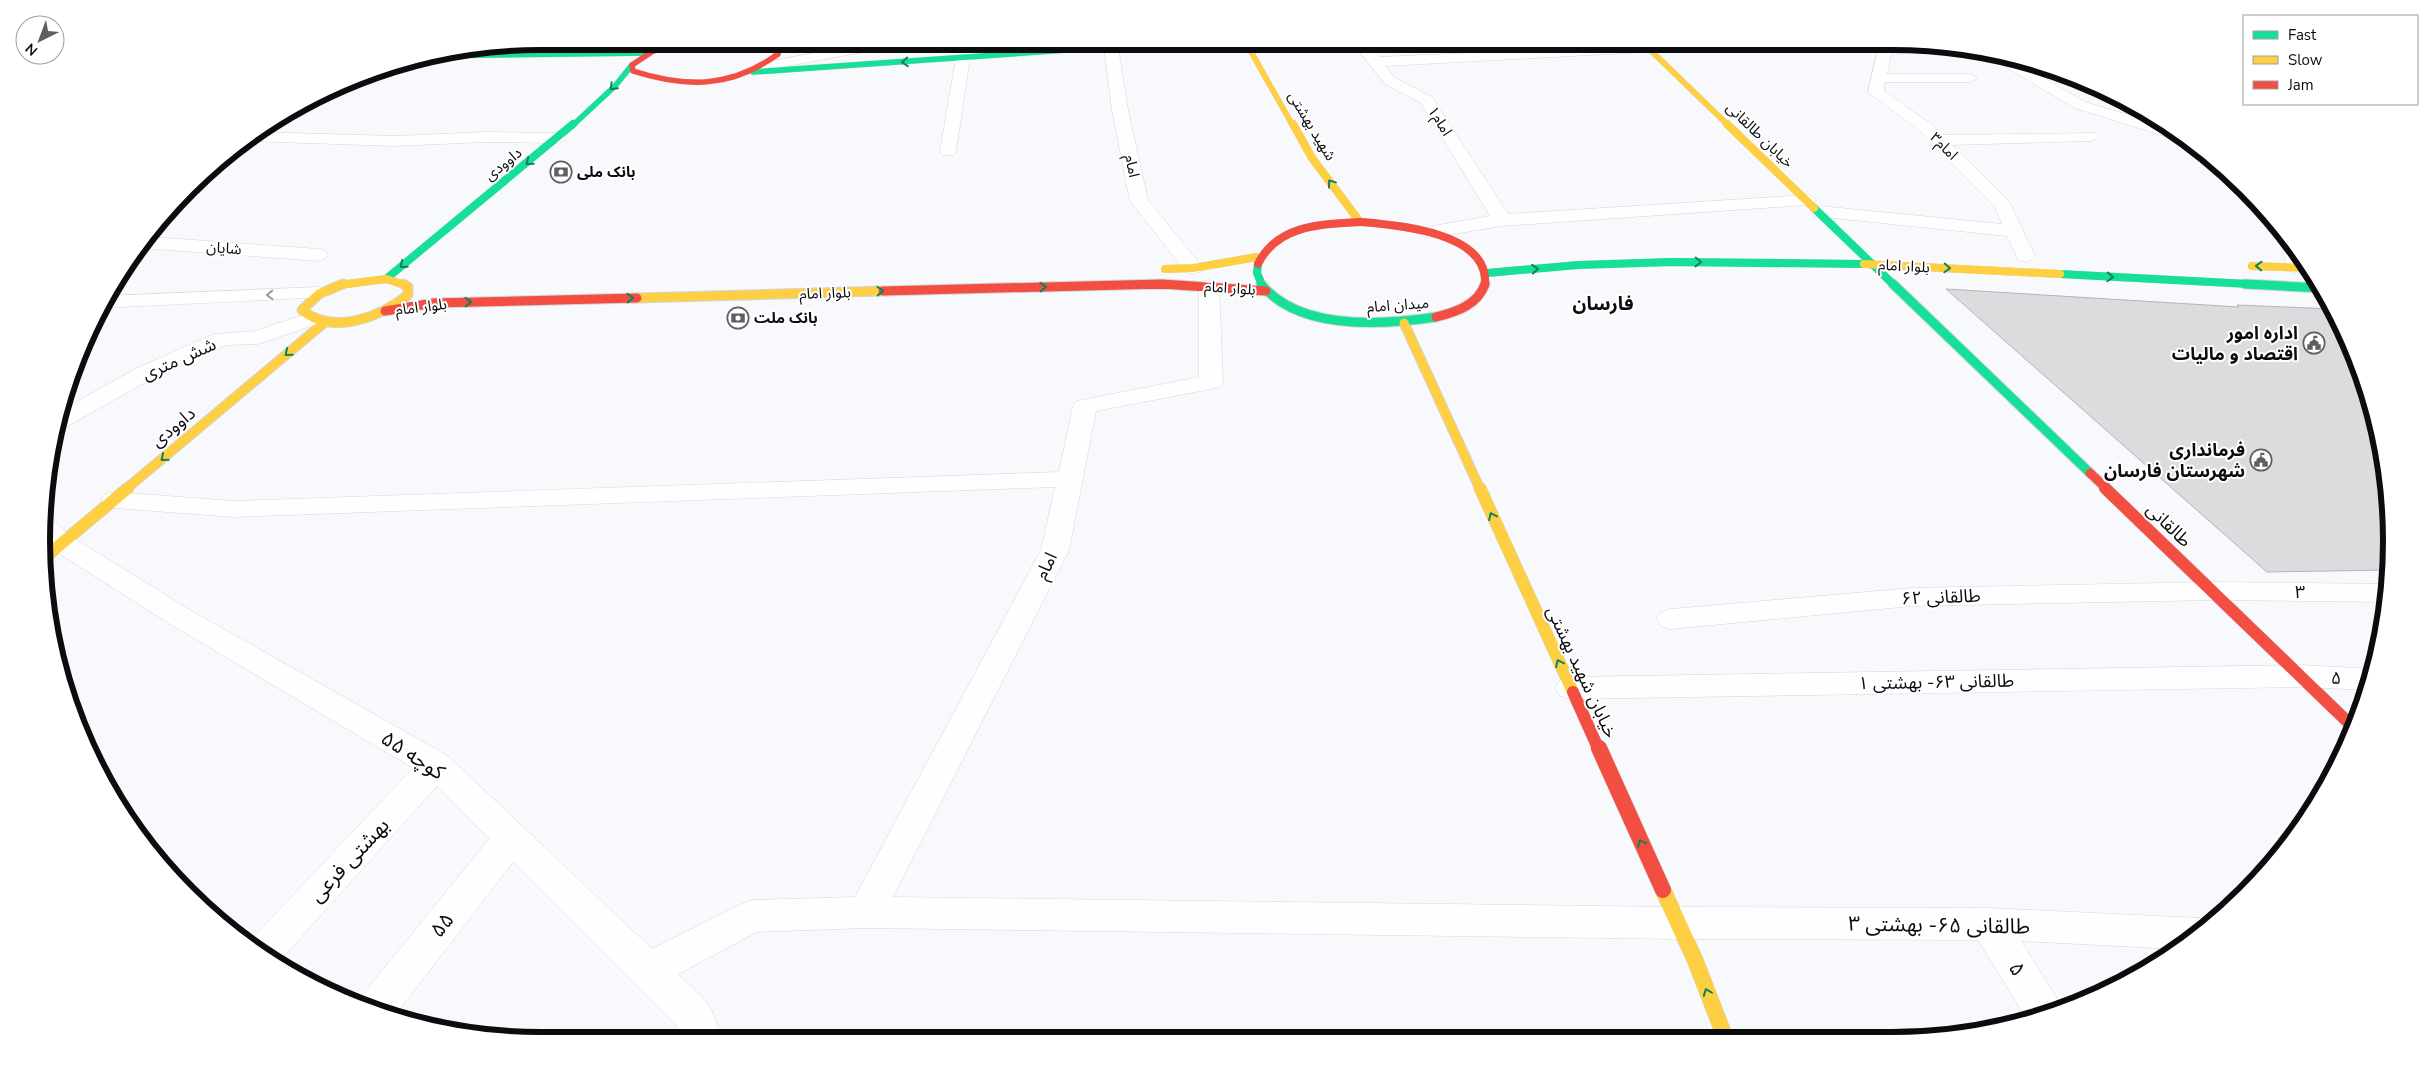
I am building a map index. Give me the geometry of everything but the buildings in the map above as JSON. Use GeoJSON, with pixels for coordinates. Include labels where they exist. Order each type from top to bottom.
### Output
{"type":"FeatureCollection","features":[{"type":"Feature","properties":{"kind":"main road"},"geometry":{"type":"LineString","coordinates":[[468,55],[647,53],[653,50]]}},
{"type":"Feature","properties":{"kind":"main road"},"geometry":{"type":"LineString","coordinates":[[753,72],[766,66],[778,54],[777,50]]}},
{"type":"Feature","properties":{"kind":"main road"},"geometry":{"type":"LineString","coordinates":[[632,65],[633,71],[642,76],[673,82],[715,80],[753,72],[1071,50]]}},
{"type":"Feature","properties":{"kind":"main road","name":"شهید بهشتی"},"geometry":{"type":"LineString","coordinates":[[1250,50],[1312,158],[1360,222]]}},
{"type":"Feature","properties":{"kind":"main road","name":"خیابان طالقانی"},"geometry":{"type":"LineString","coordinates":[[1649,50],[1859,250]]}},
{"type":"Feature","properties":{"kind":"main road","name":"داوودی"},"geometry":{"type":"LineString","coordinates":[[386,279],[558,138],[615,86],[632,65],[647,53]]}},
{"type":"Feature","properties":{"kind":"main road"},"geometry":{"type":"LineString","coordinates":[[1266,291],[1256,274],[1257,258],[1271,243],[1294,232],[1325,225],[1360,222],[1396,225],[1429,232],[1457,243],[1482,256],[1487,273]]}},
{"type":"Feature","properties":{"kind":"main road","name":"بلوار امام"},"geometry":{"type":"LineString","coordinates":[[1840,249],[1879,250]]}},
{"type":"Feature","properties":{"kind":"main road","name":"طالقانی"},"geometry":{"type":"LineString","coordinates":[[1859,250],[2348,722]]}},
{"type":"Feature","properties":{"kind":"main road","name":"بلوار امام"},"geometry":{"type":"LineString","coordinates":[[385,311],[456,303],[1162,284],[1201,277],[1257,258]]}},
{"type":"Feature","properties":{"kind":"main road","name":"بلوار امام"},"geometry":{"type":"LineString","coordinates":[[1487,273],[1578,265],[1672,262],[1872,264],[2312,288]]}},
{"type":"Feature","properties":{"kind":"main road"},"geometry":{"type":"LineString","coordinates":[[2238,265],[2300,268]]}},
{"type":"Feature","properties":{"kind":"main road","name":"بلوار امام"},"geometry":{"type":"LineString","coordinates":[[1152,270],[1201,277],[1266,291]]}},
{"type":"Feature","properties":{"kind":"main road","name":"میدان امام"},"geometry":{"type":"LineString","coordinates":[[1266,291],[1290,306],[1324,317],[1363,323],[1404,323],[1440,316],[1468,305],[1484,290],[1487,273]]}},
{"type":"Feature","properties":{"kind":"main road"},"geometry":{"type":"LineString","coordinates":[[319,293],[352,282],[386,279]]}},
{"type":"Feature","properties":{"kind":"main road","name":"بلوار امام"},"geometry":{"type":"LineString","coordinates":[[386,279],[425,291],[678,285]]}},
{"type":"Feature","properties":{"kind":"main road"},"geometry":{"type":"LineString","coordinates":[[312,317],[365,318],[400,303],[408,295],[408,287]]}},
{"type":"Feature","properties":{"kind":"main road","name":"داوودی"},"geometry":{"type":"LineString","coordinates":[[50,542],[114,500],[312,317],[305,304],[319,293]]}},
{"type":"Feature","properties":{"kind":"main road","name":"خیابان شهید بهشتی"},"geometry":{"type":"LineString","coordinates":[[1404,323],[1678,924],[1723,1032]]}},
{"type":"Feature","properties":{"kind":"street"},"geometry":{"type":"LineString","coordinates":[[766,66],[853,50]]}},
{"type":"Feature","properties":{"kind":"street","name":"امام"},"geometry":{"type":"LineString","coordinates":[[866,912],[1054,550],[1085,406],[1211,382],[1201,277],[1139,201],[1120,110],[1111,50]]}},
{"type":"Feature","properties":{"kind":"street","name":"امام۱"},"geometry":{"type":"LineString","coordinates":[[1364,50],[1390,80],[1427,100],[1502,220]]}},
{"type":"Feature","properties":{"kind":"street"},"geometry":{"type":"LineString","coordinates":[[1373,62],[1564,50]]}},
{"type":"Feature","properties":{"kind":"street"},"geometry":{"type":"LineString","coordinates":[[1885,50],[1878,78],[1970,78]]}},
{"type":"Feature","properties":{"kind":"street"},"geometry":{"type":"LineString","coordinates":[[948,151],[963,58]]}},
{"type":"Feature","properties":{"kind":"street"},"geometry":{"type":"LineString","coordinates":[[2013,65],[2080,105],[2160,130]]}},
{"type":"Feature","properties":{"kind":"street","name":"امام۳"},"geometry":{"type":"LineString","coordinates":[[1878,78],[1876,92],[1925,128],[2003,205],[2025,256]]}},
{"type":"Feature","properties":{"kind":"street"},"geometry":{"type":"LineString","coordinates":[[1938,140],[2090,136]]}},
{"type":"Feature","properties":{"kind":"street"},"geometry":{"type":"LineString","coordinates":[[262,137],[395,141],[485,137],[558,138]]}},
{"type":"Feature","properties":{"kind":"street"},"geometry":{"type":"LineString","coordinates":[[1429,232],[1502,220],[1814,206],[2014,231]]}},
{"type":"Feature","properties":{"kind":"street","name":"شایان"},"geometry":{"type":"LineString","coordinates":[[149,245],[152,243],[318,255]]}},
{"type":"Feature","properties":{"kind":"street"},"geometry":{"type":"LineString","coordinates":[[113,302],[319,293]]}},
{"type":"Feature","properties":{"kind":"street"},"geometry":{"type":"LineString","coordinates":[[105,316],[312,317]]}},
{"type":"Feature","properties":{"kind":"street","name":"شش متری"},"geometry":{"type":"LineString","coordinates":[[66,417],[143,374],[222,339],[258,337],[312,317]]}},
{"type":"Feature","properties":{"kind":"street"},"geometry":{"type":"LineString","coordinates":[[114,500],[234,508],[1069,479]]}},
{"type":"Feature","properties":{"kind":"street","name":"کوچه ۵۵"},"geometry":{"type":"LineString","coordinates":[[50,544],[436,765],[696,1018],[699,1032]]}},
{"type":"Feature","properties":{"kind":"street","name":"۳"},"geometry":{"type":"LineString","coordinates":[[2213,591],[2380,593]]}},
{"type":"Feature","properties":{"kind":"street","name":"طالقانی ۶۲"},"geometry":{"type":"LineString","coordinates":[[1671,619],[1912,597],[2213,591]]}},
{"type":"Feature","properties":{"kind":"street","name":"طالقانی ۶۳- بهشتی ۱"},"geometry":{"type":"LineString","coordinates":[[1571,688],[2301,676]]}},
{"type":"Feature","properties":{"kind":"street","name":"۵"},"geometry":{"type":"LineString","coordinates":[[2301,676],[2363,679]]}},
{"type":"Feature","properties":{"kind":"street","name":"بهشتی فرعی"},"geometry":{"type":"LineString","coordinates":[[267,948],[436,765]]}},
{"type":"Feature","properties":{"kind":"street","name":"۵۵"},"geometry":{"type":"LineString","coordinates":[[380,1005],[511,838]]}},
{"type":"Feature","properties":{"kind":"street","name":"طالقانی ۶۵- بهشتی ۳"},"geometry":{"type":"LineString","coordinates":[[647,971],[752,916],[866,912],[1678,924],[1989,924],[2188,933]]}},
{"type":"Feature","properties":{"kind":"street","name":"۵"},"geometry":{"type":"LineString","coordinates":[[1989,924],[2042,1008]]}},
{"type":"Feature","properties":{"kind":"traffic: fast"},"geometry":{"type":"LineString","coordinates":[[753,72],[1066,50]]}},
{"type":"Feature","properties":{"kind":"traffic: fast"},"geometry":{"type":"LineString","coordinates":[[468,55],[647,53]]}},
{"type":"Feature","properties":{"kind":"traffic: fast"},"geometry":{"type":"LineString","coordinates":[[386,279],[558,138],[615,86],[632,65]]}},
{"type":"Feature","properties":{"kind":"traffic: fast"},"geometry":{"type":"LineString","coordinates":[[1814,208],[2090,473]]}},
{"type":"Feature","properties":{"kind":"traffic: fast"},"geometry":{"type":"LineString","coordinates":[[1487,273],[1578,265],[1672,262],[1864,264]]}},
{"type":"Feature","properties":{"kind":"traffic: fast"},"geometry":{"type":"LineString","coordinates":[[1258,264],[1257,273],[1259,281],[1264,288],[1289,305],[1308,314],[1350,322],[1372,323],[1436,317]]}},
{"type":"Feature","properties":{"kind":"traffic: fast"},"geometry":{"type":"LineString","coordinates":[[2060,274],[2312,288]]}},
{"type":"Feature","properties":{"kind":"traffic: slow"},"geometry":{"type":"LineString","coordinates":[[1250,50],[1312,158],[1360,222]]}},
{"type":"Feature","properties":{"kind":"traffic: slow"},"geometry":{"type":"LineString","coordinates":[[1650,50],[1814,208]]}},
{"type":"Feature","properties":{"kind":"traffic: slow"},"geometry":{"type":"LineString","coordinates":[[1165,269],[1193,268],[1257,257]]}},
{"type":"Feature","properties":{"kind":"traffic: slow"},"geometry":{"type":"LineString","coordinates":[[1864,264],[2060,274]]}},
{"type":"Feature","properties":{"kind":"traffic: slow"},"geometry":{"type":"LineString","coordinates":[[2252,266],[2300,268]]}},
{"type":"Feature","properties":{"kind":"traffic: slow"},"geometry":{"type":"LineString","coordinates":[[386,279],[400,282],[408,287],[408,295],[386,310],[371,316],[339,323],[324,322],[312,318],[302,310],[310,301],[329,289],[351,282],[386,279]]}},
{"type":"Feature","properties":{"kind":"traffic: slow"},"geometry":{"type":"LineString","coordinates":[[637,298],[883,291]]}},
{"type":"Feature","properties":{"kind":"traffic: slow"},"geometry":{"type":"LineString","coordinates":[[50,553],[325,322]]}},
{"type":"Feature","properties":{"kind":"traffic: slow"},"geometry":{"type":"LineString","coordinates":[[1404,323],[1573,692]]}},
{"type":"Feature","properties":{"kind":"traffic: slow"},"geometry":{"type":"LineString","coordinates":[[1663,890],[1695,960],[1723,1032]]}},
{"type":"Feature","properties":{"kind":"traffic: jam"},"geometry":{"type":"LineString","coordinates":[[657,50],[632,65],[633,71],[670,81],[689,82],[708,82],[746,74],[778,54],[776,50]]}},
{"type":"Feature","properties":{"kind":"traffic: jam"},"geometry":{"type":"LineString","coordinates":[[1360,222],[1402,226],[1443,236],[1461,245],[1477,259],[1483,267],[1486,276],[1485,286],[1480,295],[1466,306],[1436,317]]}},
{"type":"Feature","properties":{"kind":"traffic: jam"},"geometry":{"type":"LineString","coordinates":[[1258,264],[1264,251],[1274,241],[1286,234],[1316,226],[1360,222]]}},
{"type":"Feature","properties":{"kind":"traffic: jam"},"geometry":{"type":"LineString","coordinates":[[883,291],[1162,284],[1266,291]]}},
{"type":"Feature","properties":{"kind":"traffic: jam"},"geometry":{"type":"LineString","coordinates":[[385,311],[434,303],[637,298]]}},
{"type":"Feature","properties":{"kind":"traffic: jam"},"geometry":{"type":"LineString","coordinates":[[2090,473],[2348,723]]}},
{"type":"Feature","properties":{"kind":"traffic: jam"},"geometry":{"type":"LineString","coordinates":[[1573,692],[1663,890]]}},
{"type":"Feature","properties":{"kind":"place","name":"بانک ملی"},"geometry":{"type":"Point","coordinates":[561,172]}},
{"type":"Feature","properties":{"kind":"place","name":"بانک ملت"},"geometry":{"type":"Point","coordinates":[738,318]}},
{"type":"Feature","properties":{"kind":"place","name":"اداره امور اقتصاد و مالیات"},"geometry":{"type":"Point","coordinates":[2314,343]}},
{"type":"Feature","properties":{"kind":"place","name":"فرمانداری شهرستان فارسان"},"geometry":{"type":"Point","coordinates":[2261,460]}},
{"type":"Feature","properties":{"kind":"district","name":"فارسان"},"geometry":{"type":"Point","coordinates":[1603,304]}}]}
